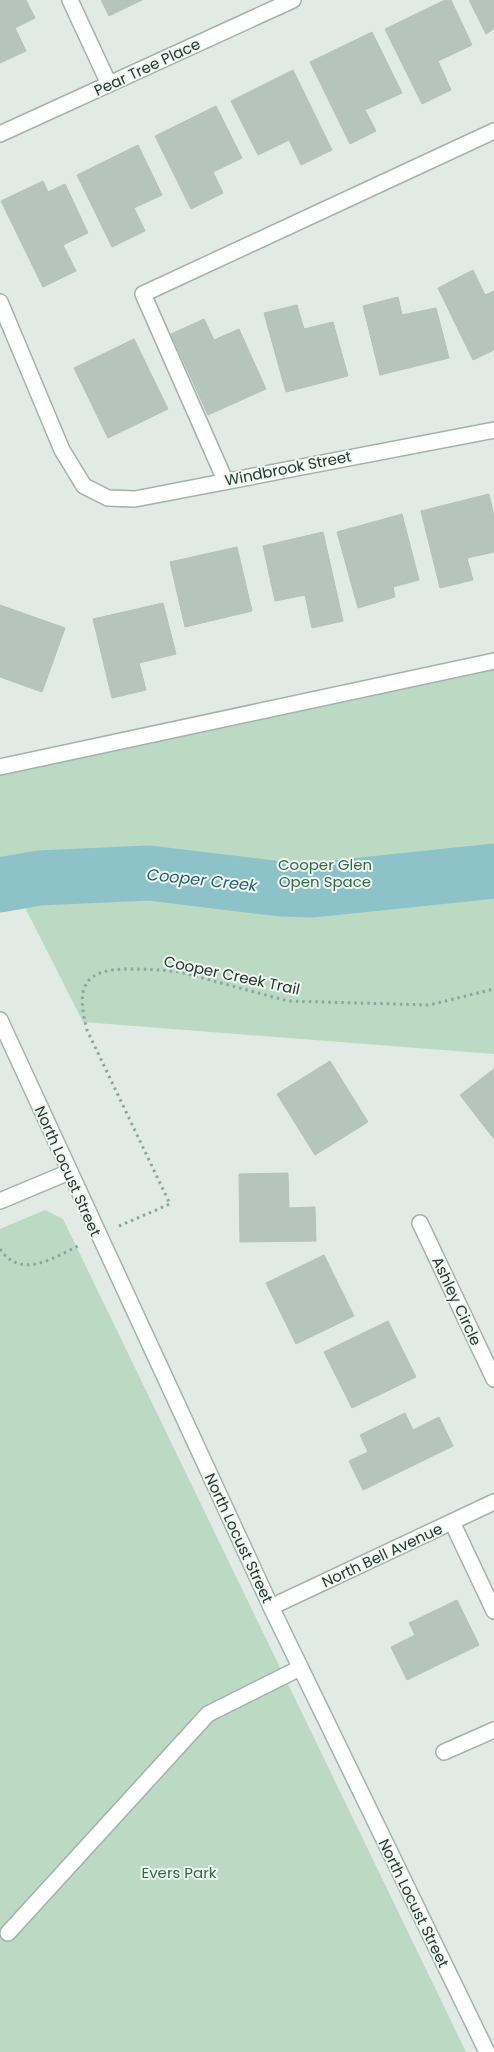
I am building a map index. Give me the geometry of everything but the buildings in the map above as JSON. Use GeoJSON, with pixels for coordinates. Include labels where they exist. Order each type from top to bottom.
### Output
{"type":"FeatureCollection","features":[{"type":"Feature","properties":{"kind":"street"},"geometry":{"type":"LineString","coordinates":[[70,0],[109,84]]}},
{"type":"Feature","properties":{"kind":"street","name":"Pear Tree Place"},"geometry":{"type":"LineString","coordinates":[[0,134],[290,1]]}},
{"type":"Feature","properties":{"kind":"street"},"geometry":{"type":"LineString","coordinates":[[225,480],[143,294],[494,131]]}},
{"type":"Feature","properties":{"kind":"street","name":"Windbrook Street"},"geometry":{"type":"LineString","coordinates":[[0,302],[58,442],[84,486],[108,498],[135,499],[225,480],[494,430]]}},
{"type":"Feature","properties":{"kind":"street"},"geometry":{"type":"LineString","coordinates":[[0,766],[494,661]]}},
{"type":"Feature","properties":{"kind":"street","name":"North Locust Street"},"geometry":{"type":"LineString","coordinates":[[0,1020],[271,1607],[487,2052]]}},
{"type":"Feature","properties":{"kind":"street"},"geometry":{"type":"LineString","coordinates":[[0,1201],[69,1172]]}},
{"type":"Feature","properties":{"kind":"street","name":"Ashley Circle"},"geometry":{"type":"LineString","coordinates":[[420,1223],[494,1379]]}},
{"type":"Feature","properties":{"kind":"street","name":"North Bell Avenue"},"geometry":{"type":"LineString","coordinates":[[271,1607],[494,1502]]}},
{"type":"Feature","properties":{"kind":"street"},"geometry":{"type":"LineString","coordinates":[[452,1522],[494,1611]]}},
{"type":"Feature","properties":{"kind":"street"},"geometry":{"type":"LineString","coordinates":[[8,1934],[208,1714],[300,1668]]}},
{"type":"Feature","properties":{"kind":"street"},"geometry":{"type":"LineString","coordinates":[[444,1752],[494,1730]]}},
{"type":"Feature","properties":{"kind":"path","name":"Cooper Creek Trail"},"geometry":{"type":"LineString","coordinates":[[118,1227],[170,1204],[87,1030],[82,1001],[88,980],[96,974],[108,969],[163,970],[180,972],[288,1001],[409,1006],[449,1001],[494,989]]}},
{"type":"Feature","properties":{"kind":"path"},"geometry":{"type":"LineString","coordinates":[[0,1249],[8,1261],[26,1266],[50,1260],[80,1246]]}},
{"type":"Feature","properties":{"kind":"green space","name":"Cooper Glen Open Space"},"geometry":{"type":"Polygon","coordinates":[[[494,666],[494,1054],[83,1022],[0,858],[0,770],[494,666]]]}},
{"type":"Feature","properties":{"kind":"green space","name":"Evers Park"},"geometry":{"type":"Polygon","coordinates":[[[45,1210],[63,1219],[466,2052],[0,2052],[0,1229],[45,1210]]]}},
{"type":"Feature","properties":{"kind":"waterway","name":"Cooper Creek"},"geometry":{"type":"LineString","coordinates":[[0,885],[39,878],[149,873],[281,889],[313,890],[494,871]]}}]}
